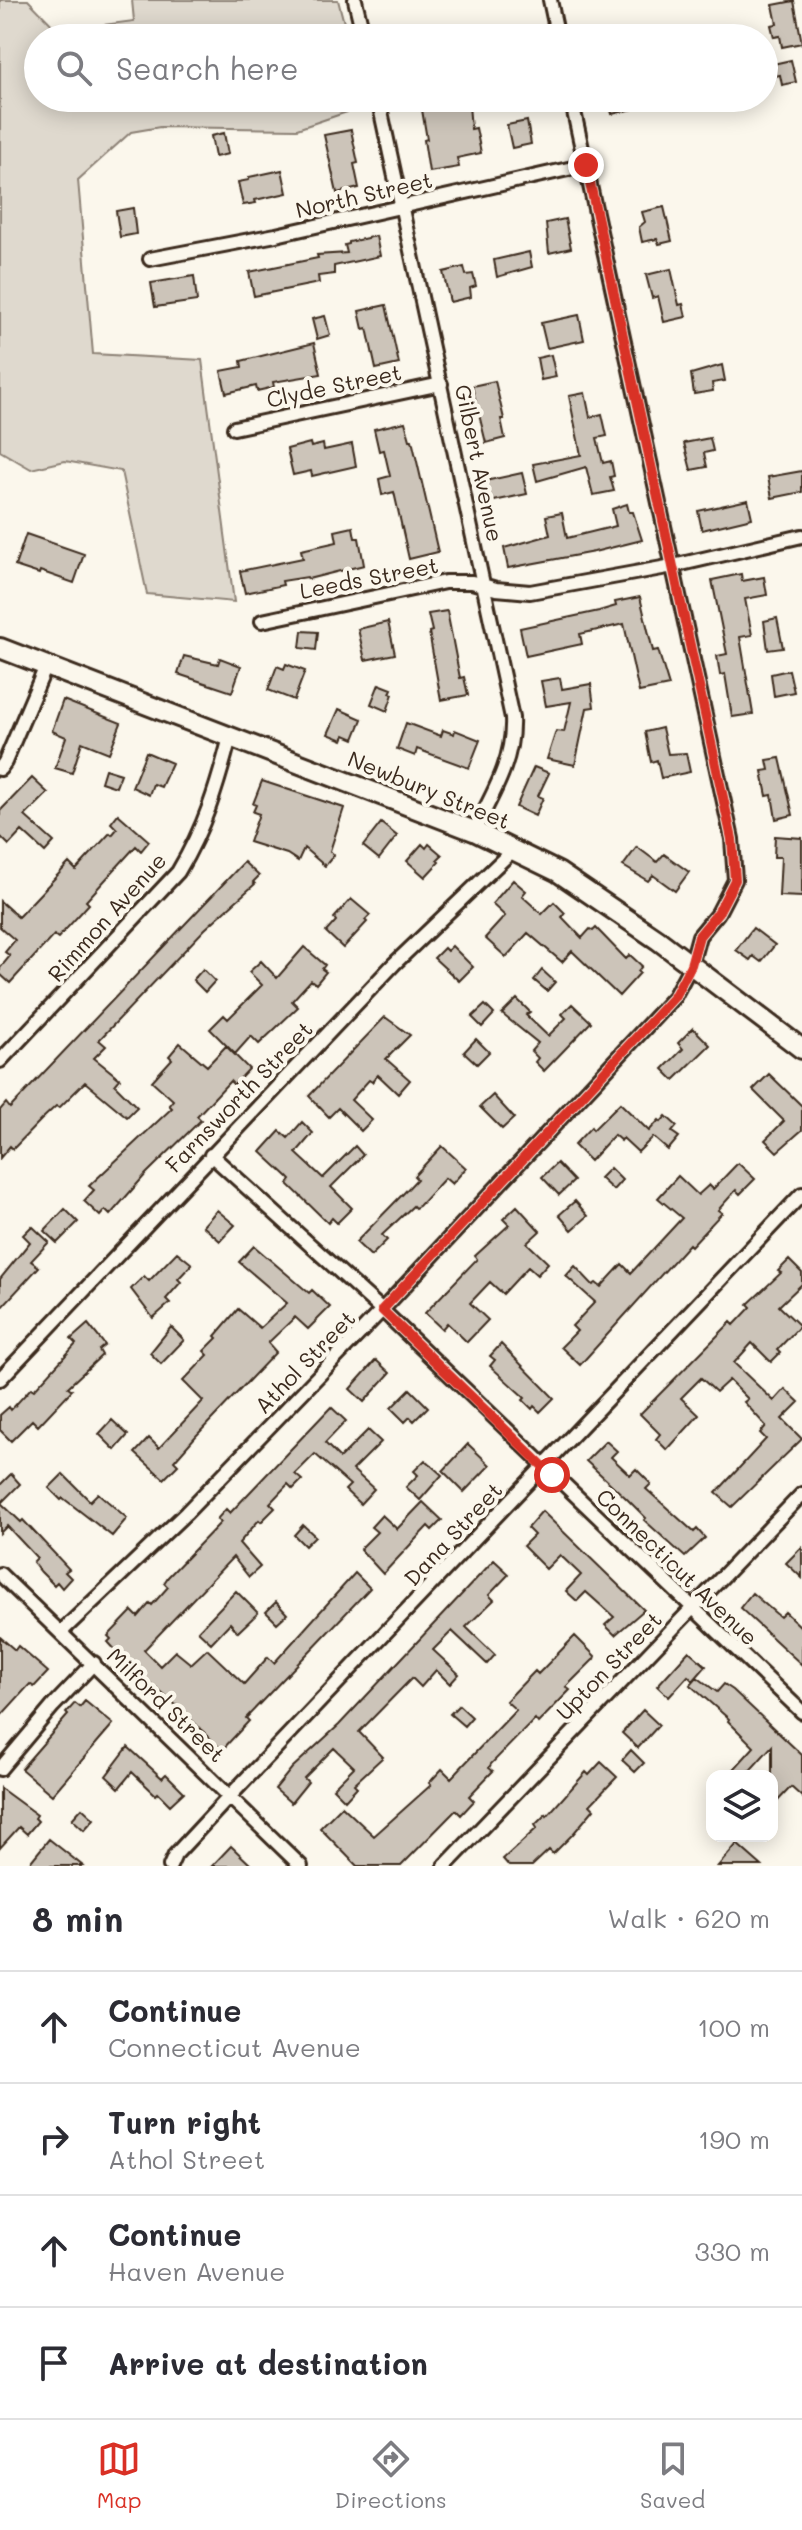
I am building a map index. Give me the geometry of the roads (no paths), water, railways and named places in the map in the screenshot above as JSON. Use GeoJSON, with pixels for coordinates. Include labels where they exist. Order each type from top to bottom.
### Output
{"type":"FeatureCollection","features":[{"type":"Feature","properties":{"kind":"street"},"geometry":{"type":"LineString","coordinates":[[355,0],[361,24]]}},
{"type":"Feature","properties":{"kind":"street"},"geometry":{"type":"LineString","coordinates":[[550,0],[555,24]]}},
{"type":"Feature","properties":{"kind":"street","name":"Gilbert Avenue"},"geometry":{"type":"LineString","coordinates":[[381,112],[512,718],[513,737],[506,767],[474,831]]}},
{"type":"Feature","properties":{"kind":"street","name":"Athol Street"},"geometry":{"type":"LineString","coordinates":[[61,1632],[186,1513],[382,1310],[674,997],[691,965],[699,936],[718,913],[735,880],[732,839],[574,112]]}},
{"type":"Feature","properties":{"kind":"street","name":"North Street"},"geometry":{"type":"LineString","coordinates":[[150,259],[277,235],[586,165]]}},
{"type":"Feature","properties":{"kind":"street","name":"Clyde Street"},"geometry":{"type":"LineString","coordinates":[[234,428],[441,384]]}},
{"type":"Feature","properties":{"kind":"street","name":"Leeds Street"},"geometry":{"type":"LineString","coordinates":[[262,621],[445,582],[485,584],[496,589],[530,592],[673,566],[802,536]]}},
{"type":"Feature","properties":{"kind":"street","name":"Newbury Street"},"geometry":{"type":"LineString","coordinates":[[0,648],[474,831],[558,872],[691,965],[802,1049]]}},
{"type":"Feature","properties":{"kind":"street"},"geometry":{"type":"LineString","coordinates":[[0,769],[46,666]]}},
{"type":"Feature","properties":{"kind":"street","name":"Rimmon Avenue"},"geometry":{"type":"LineString","coordinates":[[0,1061],[178,872],[195,844],[213,802],[230,737]]}},
{"type":"Feature","properties":{"kind":"street","name":"Farnsworth Street"},"geometry":{"type":"LineString","coordinates":[[0,1379],[394,964],[513,850]]}},
{"type":"Feature","properties":{"kind":"street","name":"Connecticut Avenue"},"geometry":{"type":"LineString","coordinates":[[211,1155],[382,1310],[802,1712]]}},
{"type":"Feature","properties":{"kind":"street","name":"Dana Street"},"geometry":{"type":"LineString","coordinates":[[170,1866],[175,1855],[230,1796],[802,1194]]}},
{"type":"Feature","properties":{"kind":"street","name":"Upton Street"},"geometry":{"type":"LineString","coordinates":[[445,1866],[802,1494]]}},
{"type":"Feature","properties":{"kind":"street","name":"Milford Street"},"geometry":{"type":"LineString","coordinates":[[0,1574],[301,1866]]}},
{"type":"Feature","properties":{"kind":"street"},"geometry":{"type":"LineString","coordinates":[[0,1769],[94,1663]]}}]}
